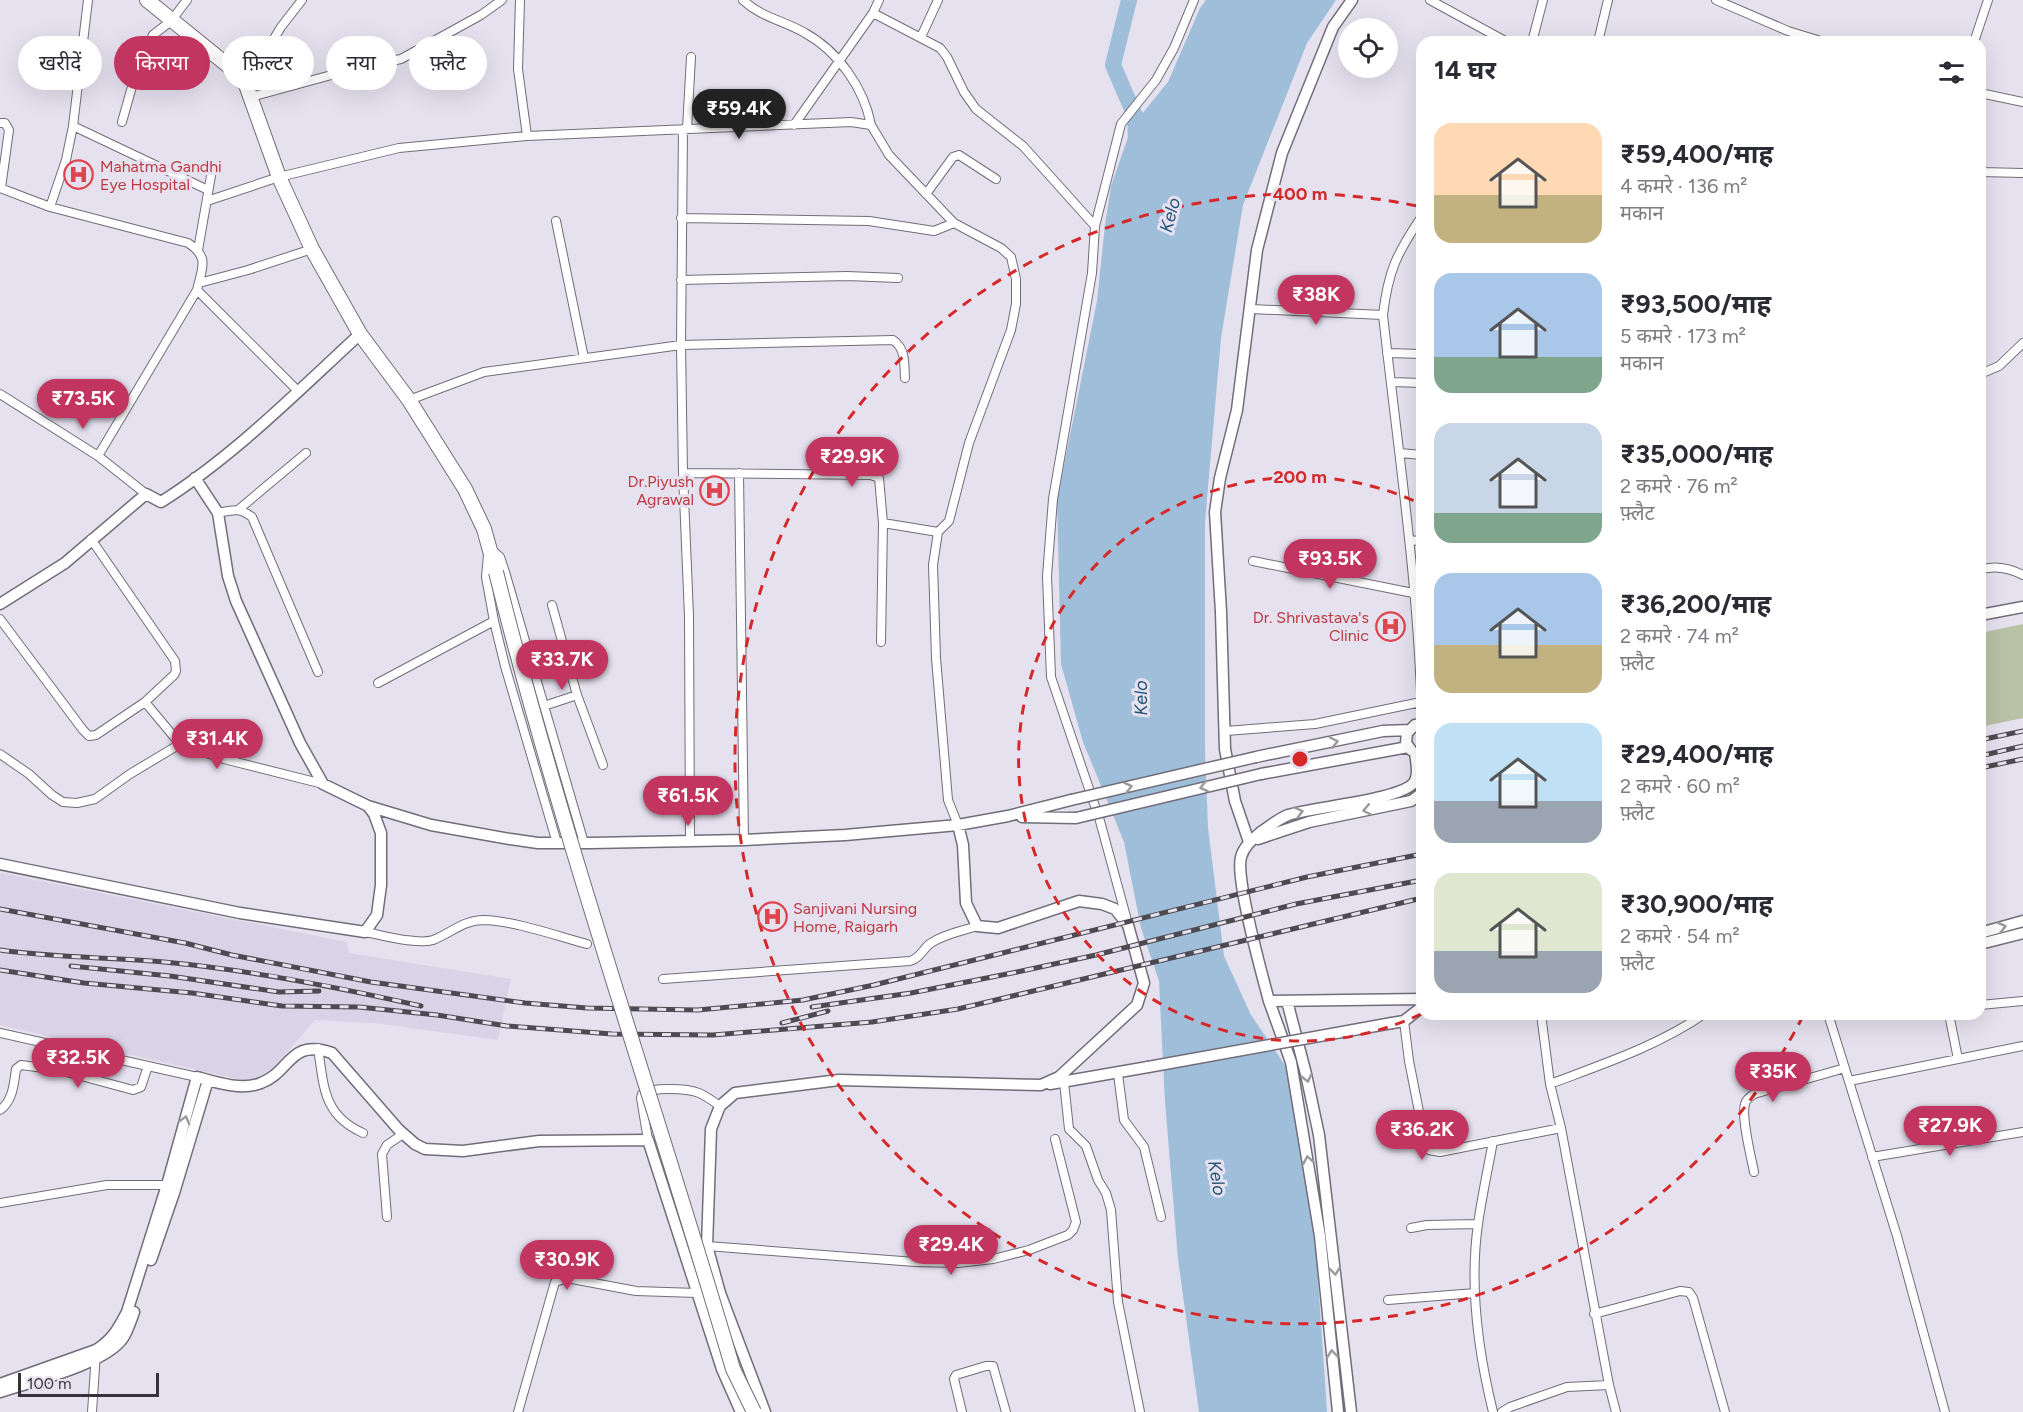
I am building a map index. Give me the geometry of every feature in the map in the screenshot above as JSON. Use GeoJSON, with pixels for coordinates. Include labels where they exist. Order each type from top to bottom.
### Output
{"type":"FeatureCollection","features":[{"type":"Feature","properties":{"kind":"main road"},"geometry":{"type":"LineString","coordinates":[[147,0],[231,68],[249,91],[279,177],[312,249],[360,334],[409,400],[465,489],[482,524],[573,851],[733,1369],[754,1412]]}},
{"type":"Feature","properties":{"kind":"street"},"geometry":{"type":"LineString","coordinates":[[50,207],[66,160],[73,126],[88,0]]}},
{"type":"Feature","properties":{"kind":"street"},"geometry":{"type":"LineString","coordinates":[[122,122],[135,76],[153,35],[171,21],[188,0]]}},
{"type":"Feature","properties":{"kind":"street"},"geometry":{"type":"LineString","coordinates":[[249,91],[281,27],[302,0]]}},
{"type":"Feature","properties":{"kind":"street"},"geometry":{"type":"LineString","coordinates":[[249,91],[401,59],[481,15],[502,0]]}},
{"type":"Feature","properties":{"kind":"street"},"geometry":{"type":"LineString","coordinates":[[520,0],[518,69],[528,136]]}},
{"type":"Feature","properties":{"kind":"street"},"geometry":{"type":"LineString","coordinates":[[743,0],[763,16],[804,32],[827,47],[854,81],[868,110],[871,125],[890,155],[954,223],[1001,248],[1011,257],[1016,279],[1016,304],[1011,330],[969,443],[949,521],[938,532],[933,565],[936,658],[948,800],[963,846],[966,903],[977,926]]}},
{"type":"Feature","properties":{"kind":"street"},"geometry":{"type":"LineString","coordinates":[[794,125],[873,13],[879,0]]}},
{"type":"Feature","properties":{"kind":"street"},"geometry":{"type":"LineString","coordinates":[[921,37],[938,0]]}},
{"type":"Feature","properties":{"kind":"street"},"geometry":{"type":"LineString","coordinates":[[1041,1085],[1059,1077],[1137,1005],[1144,983],[1100,821],[1051,677],[1047,576],[1053,499],[1092,273],[1095,226],[1121,124],[1156,80],[1174,48],[1194,0]]}},
{"type":"Feature","properties":{"kind":"street"},"geometry":{"type":"LineString","coordinates":[[1250,842],[1235,801],[1226,749],[1215,512],[1220,478],[1237,410],[1257,250],[1282,153],[1333,27],[1352,0]]}},
{"type":"Feature","properties":{"kind":"street"},"geometry":{"type":"LineString","coordinates":[[1430,0],[1496,36]]}},
{"type":"Feature","properties":{"kind":"street"},"geometry":{"type":"LineString","coordinates":[[1534,36],[1543,0]]}},
{"type":"Feature","properties":{"kind":"street"},"geometry":{"type":"LineString","coordinates":[[1599,36],[1608,0]]}},
{"type":"Feature","properties":{"kind":"street"},"geometry":{"type":"LineString","coordinates":[[1716,0],[1804,36]]}},
{"type":"Feature","properties":{"kind":"street"},"geometry":{"type":"LineString","coordinates":[[1976,36],[1988,0]]}},
{"type":"Feature","properties":{"kind":"street"},"geometry":{"type":"LineString","coordinates":[[873,13],[940,48],[976,110],[1023,146],[1095,226]]}},
{"type":"Feature","properties":{"kind":"street"},"geometry":{"type":"LineString","coordinates":[[690,841],[689,616],[683,473],[681,218],[691,57]]}},
{"type":"Feature","properties":{"kind":"street"},"geometry":{"type":"LineString","coordinates":[[1986,94],[2023,102]]}},
{"type":"Feature","properties":{"kind":"street"},"geometry":{"type":"LineString","coordinates":[[207,201],[279,177],[399,148],[528,136],[851,122],[871,125]]}},
{"type":"Feature","properties":{"kind":"street"},"geometry":{"type":"LineString","coordinates":[[0,123],[5,123],[9,130],[0,188],[50,207],[188,243],[198,250],[204,261],[198,286],[99,456]]}},
{"type":"Feature","properties":{"kind":"street"},"geometry":{"type":"LineString","coordinates":[[73,126],[208,190]]}},
{"type":"Feature","properties":{"kind":"street"},"geometry":{"type":"LineString","coordinates":[[926,194],[953,157],[959,155],[996,179]]}},
{"type":"Feature","properties":{"kind":"street"},"geometry":{"type":"LineString","coordinates":[[198,250],[212,170]]}},
{"type":"Feature","properties":{"kind":"street"},"geometry":{"type":"LineString","coordinates":[[1986,172],[2023,173]]}},
{"type":"Feature","properties":{"kind":"street"},"geometry":{"type":"LineString","coordinates":[[681,218],[870,221],[934,231],[954,223]]}},
{"type":"Feature","properties":{"kind":"street"},"geometry":{"type":"LineString","coordinates":[[556,221],[584,358]]}},
{"type":"Feature","properties":{"kind":"street"},"geometry":{"type":"LineString","coordinates":[[1416,225],[1394,262],[1385,294],[1383,315],[1410,541],[1416,620]]}},
{"type":"Feature","properties":{"kind":"street"},"geometry":{"type":"LineString","coordinates":[[198,286],[312,249]]}},
{"type":"Feature","properties":{"kind":"street"},"geometry":{"type":"LineString","coordinates":[[681,280],[848,276],[897,278]]}},
{"type":"Feature","properties":{"kind":"street"},"geometry":{"type":"LineString","coordinates":[[198,286],[298,391]]}},
{"type":"Feature","properties":{"kind":"street"},"geometry":{"type":"LineString","coordinates":[[1251,309],[1383,315]]}},
{"type":"Feature","properties":{"kind":"street"},"geometry":{"type":"LineString","coordinates":[[0,394],[99,456],[146,494],[160,502],[232,449],[360,334]]}},
{"type":"Feature","properties":{"kind":"street"},"geometry":{"type":"LineString","coordinates":[[409,400],[484,372],[681,345],[893,340],[900,345],[903,351],[905,378]]}},
{"type":"Feature","properties":{"kind":"street"},"geometry":{"type":"LineString","coordinates":[[1986,371],[1999,366],[2023,343]]}},
{"type":"Feature","properties":{"kind":"street"},"geometry":{"type":"LineString","coordinates":[[1387,353],[1416,354]]}},
{"type":"Feature","properties":{"kind":"street"},"geometry":{"type":"LineString","coordinates":[[1392,382],[1416,383]]}},
{"type":"Feature","properties":{"kind":"street"},"geometry":{"type":"LineString","coordinates":[[238,510],[306,453]]}},
{"type":"Feature","properties":{"kind":"street"},"geometry":{"type":"LineString","coordinates":[[1400,453],[1416,454]]}},
{"type":"Feature","properties":{"kind":"street"},"geometry":{"type":"LineString","coordinates":[[683,473],[876,476],[879,478],[883,523],[881,642]]}},
{"type":"Feature","properties":{"kind":"street"},"geometry":{"type":"LineString","coordinates":[[739,473],[744,840]]}},
{"type":"Feature","properties":{"kind":"street"},"geometry":{"type":"LineString","coordinates":[[195,478],[218,513],[228,576],[236,601],[300,743],[322,784]]}},
{"type":"Feature","properties":{"kind":"street"},"geometry":{"type":"LineString","coordinates":[[0,604],[65,563],[146,494]]}},
{"type":"Feature","properties":{"kind":"street"},"geometry":{"type":"LineString","coordinates":[[218,513],[238,510],[252,517],[318,672]]}},
{"type":"Feature","properties":{"kind":"street"},"geometry":{"type":"LineString","coordinates":[[883,523],[938,532]]}},
{"type":"Feature","properties":{"kind":"street"},"geometry":{"type":"LineString","coordinates":[[0,619],[89,736],[96,735],[145,702],[174,675],[175,661],[91,539]]}},
{"type":"Feature","properties":{"kind":"street"},"geometry":{"type":"LineString","coordinates":[[1410,541],[1416,540]]}},
{"type":"Feature","properties":{"kind":"street"},"geometry":{"type":"LineString","coordinates":[[490,548],[486,577],[494,621],[557,843]]}},
{"type":"Feature","properties":{"kind":"street"},"geometry":{"type":"LineString","coordinates":[[490,548],[500,557],[505,572],[584,843]]}},
{"type":"Feature","properties":{"kind":"street"},"geometry":{"type":"LineString","coordinates":[[1253,561],[1413,593]]}},
{"type":"Feature","properties":{"kind":"street"},"geometry":{"type":"LineString","coordinates":[[1986,569],[2011,569],[2023,575]]}},
{"type":"Feature","properties":{"kind":"street"},"geometry":{"type":"LineString","coordinates":[[552,605],[577,695],[603,765]]}},
{"type":"Feature","properties":{"kind":"street"},"geometry":{"type":"LineString","coordinates":[[1986,614],[2023,607]]}},
{"type":"Feature","properties":{"kind":"street"},"geometry":{"type":"LineString","coordinates":[[378,682],[494,621]]}},
{"type":"Feature","properties":{"kind":"street"},"geometry":{"type":"LineString","coordinates":[[544,706],[577,695]]}},
{"type":"Feature","properties":{"kind":"street"},"geometry":{"type":"LineString","coordinates":[[145,702],[180,744],[224,759],[322,784],[368,806],[431,825],[538,843],[845,836],[958,825],[1008,816],[1383,731],[1409,730]]}},
{"type":"Feature","properties":{"kind":"street"},"geometry":{"type":"LineString","coordinates":[[1226,731],[1315,724],[1416,703]]}},
{"type":"Feature","properties":{"kind":"street"},"geometry":{"type":"LineString","coordinates":[[1415,751],[1406,740],[1409,730],[1416,725]]}},
{"type":"Feature","properties":{"kind":"street"},"geometry":{"type":"LineString","coordinates":[[0,754],[63,802],[77,803],[95,799],[130,774],[180,744]]}},
{"type":"Feature","properties":{"kind":"street"},"geometry":{"type":"LineString","coordinates":[[1008,816],[1076,818],[1260,774],[1415,751]]}},
{"type":"Feature","properties":{"kind":"street"},"geometry":{"type":"LineString","coordinates":[[1338,1412],[1320,1236],[1291,1062],[1260,968],[1240,877],[1241,857],[1250,842],[1275,821],[1319,807],[1367,800],[1407,788],[1415,781],[1416,776]]}},
{"type":"Feature","properties":{"kind":"street"},"geometry":{"type":"LineString","coordinates":[[1250,842],[1309,822],[1411,801],[1416,797]]}},
{"type":"Feature","properties":{"kind":"street"},"geometry":{"type":"LineString","coordinates":[[365,932],[377,915],[381,885],[381,832],[368,806]]}},
{"type":"Feature","properties":{"kind":"street"},"geometry":{"type":"LineString","coordinates":[[0,864],[240,913],[420,941],[431,941],[458,925],[482,920],[503,922],[587,944]]}},
{"type":"Feature","properties":{"kind":"street"},"geometry":{"type":"LineString","coordinates":[[663,979],[910,961],[920,956],[933,941],[977,926],[998,928],[1078,901],[1102,904],[1115,909],[1128,925]]}},
{"type":"Feature","properties":{"kind":"street"},"geometry":{"type":"LineString","coordinates":[[1986,931],[2023,921]]}},
{"type":"Feature","properties":{"kind":"street"},"geometry":{"type":"LineString","coordinates":[[1986,942],[2023,933]]}},
{"type":"Feature","properties":{"kind":"street"},"geometry":{"type":"LineString","coordinates":[[1269,1001],[1416,999]]}},
{"type":"Feature","properties":{"kind":"street"},"geometry":{"type":"LineString","coordinates":[[1287,1001],[1319,1135],[1351,1412]]}},
{"type":"Feature","properties":{"kind":"street"},"geometry":{"type":"LineString","coordinates":[[1986,1004],[2023,1001]]}},
{"type":"Feature","properties":{"kind":"street"},"geometry":{"type":"LineString","coordinates":[[765,1412],[720,1293],[707,1246],[711,1129],[720,1106],[735,1093],[839,1080],[1041,1085],[1118,1074],[1404,1021],[1416,1012]]}},
{"type":"Feature","properties":{"kind":"street"},"geometry":{"type":"LineString","coordinates":[[1542,1020],[1550,1084],[1561,1128],[1608,1385],[1616,1412]]}},
{"type":"Feature","properties":{"kind":"street"},"geometry":{"type":"LineString","coordinates":[[1550,1084],[1659,1041],[1694,1020]]}},
{"type":"Feature","properties":{"kind":"street"},"geometry":{"type":"LineString","coordinates":[[1830,1020],[1897,1236],[1945,1412]]}},
{"type":"Feature","properties":{"kind":"street"},"geometry":{"type":"LineString","coordinates":[[1950,1020],[1958,1059]]}},
{"type":"Feature","properties":{"kind":"street"},"geometry":{"type":"LineString","coordinates":[[1404,1021],[1409,1061],[1426,1147],[1429,1150],[1440,1152],[1561,1128]]}},
{"type":"Feature","properties":{"kind":"street"},"geometry":{"type":"LineString","coordinates":[[0,1033],[237,1086],[261,1083],[272,1077],[299,1052],[318,1048],[332,1053],[403,1134],[425,1149],[463,1151],[539,1141],[648,1140]]}},
{"type":"Feature","properties":{"kind":"street"},"geometry":{"type":"LineString","coordinates":[[1849,1082],[2023,1046]]}},
{"type":"Feature","properties":{"kind":"street"},"geometry":{"type":"LineString","coordinates":[[318,1048],[324,1089],[329,1103],[339,1118],[348,1126],[363,1133]]}},
{"type":"Feature","properties":{"kind":"street"},"geometry":{"type":"LineString","coordinates":[[0,1110],[7,1105],[13,1091],[16,1069],[21,1065],[59,1070],[133,1090],[141,1087],[148,1066]]}},
{"type":"Feature","properties":{"kind":"street"},"geometry":{"type":"LineString","coordinates":[[1754,1172],[1744,1116],[1744,1105],[1747,1099],[1754,1094],[1845,1068]]}},
{"type":"Feature","properties":{"kind":"street"},"geometry":{"type":"LineString","coordinates":[[1118,1074],[1125,1120],[1144,1147],[1161,1217]]}},
{"type":"Feature","properties":{"kind":"street"},"geometry":{"type":"LineString","coordinates":[[0,1392],[96,1354],[109,1342],[127,1312],[202,1078]]}},
{"type":"Feature","properties":{"kind":"street"},"geometry":{"type":"LineString","coordinates":[[0,1384],[110,1351],[123,1339],[174,1193],[202,1078]]}},
{"type":"Feature","properties":{"kind":"street"},"geometry":{"type":"LineString","coordinates":[[1064,1082],[1069,1129],[1086,1146],[1111,1210],[1118,1302],[1140,1412]]}},
{"type":"Feature","properties":{"kind":"street"},"geometry":{"type":"LineString","coordinates":[[720,1106],[698,1092],[662,1089],[646,1092],[641,1098],[648,1140],[722,1369],[741,1412]]}},
{"type":"Feature","properties":{"kind":"street"},"geometry":{"type":"LineString","coordinates":[[1872,1157],[2023,1132]]}},
{"type":"Feature","properties":{"kind":"street"},"geometry":{"type":"LineString","coordinates":[[387,1217],[382,1154],[387,1145],[403,1134]]}},
{"type":"Feature","properties":{"kind":"street"},"geometry":{"type":"LineString","coordinates":[[707,1246],[915,1262],[958,1263],[993,1260],[1029,1250],[1068,1235],[1076,1222],[1055,1139]]}},
{"type":"Feature","properties":{"kind":"street"},"geometry":{"type":"LineString","coordinates":[[1493,1141],[1478,1224],[1475,1293],[1476,1322],[1493,1412]]}},
{"type":"Feature","properties":{"kind":"street"},"geometry":{"type":"LineString","coordinates":[[0,1203],[107,1185],[167,1185]]}},
{"type":"Feature","properties":{"kind":"street"},"geometry":{"type":"LineString","coordinates":[[1411,1228],[1427,1225],[1478,1224]]}},
{"type":"Feature","properties":{"kind":"street"},"geometry":{"type":"LineString","coordinates":[[518,1412],[555,1282],[567,1278],[636,1291],[697,1293]]}},
{"type":"Feature","properties":{"kind":"street"},"geometry":{"type":"LineString","coordinates":[[1594,1314],[1680,1291],[1689,1293],[1693,1298],[1725,1412]]}},
{"type":"Feature","properties":{"kind":"street"},"geometry":{"type":"LineString","coordinates":[[1388,1300],[1475,1293]]}},
{"type":"Feature","properties":{"kind":"street"},"geometry":{"type":"LineString","coordinates":[[92,1412],[96,1354]]}},
{"type":"Feature","properties":{"kind":"street"},"geometry":{"type":"LineString","coordinates":[[962,1412],[954,1379],[956,1375],[986,1365],[993,1366],[1006,1412]]}},
{"type":"Feature","properties":{"kind":"street"},"geometry":{"type":"LineString","coordinates":[[1502,1412],[1567,1387],[1608,1385]]}},
{"type":"Feature","properties":{"kind":"shaded area"},"geometry":{"type":"Polygon","coordinates":[[[0,873],[347,942],[349,953],[511,979],[498,1040],[374,1023],[315,1020],[266,1076],[246,1081],[0,1025],[0,873]]]}},
{"type":"Feature","properties":{"kind":"green space"},"geometry":{"type":"Polygon","coordinates":[[[2023,624],[2023,718],[1986,726],[1986,632],[2023,624]]]}},
{"type":"Feature","properties":{"kind":"water","name":"Kelo"},"geometry":{"type":"Polygon","coordinates":[[[1206,0],[1336,0],[1307,43],[1243,205],[1221,338],[1205,522],[1205,749],[1208,828],[1224,956],[1251,1015],[1291,1074],[1312,1191],[1327,1412],[1199,1412],[1178,1259],[1165,1102],[1159,981],[1141,928],[1124,842],[1083,742],[1061,664],[1057,500],[1097,301],[1111,186],[1132,126],[1168,82],[1200,8],[1206,0]]]}},
{"type":"Feature","properties":{"kind":"waterway"},"geometry":{"type":"LineString","coordinates":[[1129,0],[1113,65],[1135,116],[1136,143]]}},
{"type":"Feature","properties":{"kind":"railway"},"geometry":{"type":"LineString","coordinates":[[1986,739],[2023,731]]}},
{"type":"Feature","properties":{"kind":"railway"},"geometry":{"type":"LineString","coordinates":[[1986,755],[2023,746]]}},
{"type":"Feature","properties":{"kind":"railway"},"geometry":{"type":"LineString","coordinates":[[1986,767],[2023,759]]}},
{"type":"Feature","properties":{"kind":"railway"},"geometry":{"type":"LineString","coordinates":[[0,909],[185,943],[232,955],[371,982],[525,1003],[587,1008],[698,1010],[803,1000],[874,985],[1307,877],[1416,855]]}},
{"type":"Feature","properties":{"kind":"railway"},"geometry":{"type":"LineString","coordinates":[[812,1007],[911,993],[1017,972],[1096,955],[1296,904],[1416,881]]}},
{"type":"Feature","properties":{"kind":"railway"},"geometry":{"type":"LineString","coordinates":[[0,970],[84,983],[192,993],[282,1006],[359,1007],[437,1015],[507,1026],[612,1034],[713,1035],[872,1022],[958,1009],[1416,899]]}},
{"type":"Feature","properties":{"kind":"railway"},"geometry":{"type":"LineString","coordinates":[[0,950],[41,955],[164,962],[261,974],[421,1006]]}},
{"type":"Feature","properties":{"kind":"railway"},"geometry":{"type":"LineString","coordinates":[[71,966],[170,976],[279,992],[319,991]]}},
{"type":"Feature","properties":{"kind":"railway"},"geometry":{"type":"LineString","coordinates":[[782,1023],[828,1011]]}},
{"type":"Feature","properties":{"kind":"place","name":"Mahatma Gandhi Eye Hospital"},"geometry":{"type":"Point","coordinates":[79,175]}},
{"type":"Feature","properties":{"kind":"place","name":"Dr.Piyush Agrawal"},"geometry":{"type":"Point","coordinates":[715,490]}},
{"type":"Feature","properties":{"kind":"place","name":"Dr. Shrivastava's Clinic"},"geometry":{"type":"Point","coordinates":[1390,626]}},
{"type":"Feature","properties":{"kind":"place","name":"Sanjivani Nursing Home, Raigarh"},"geometry":{"type":"Point","coordinates":[772,917]}}]}
